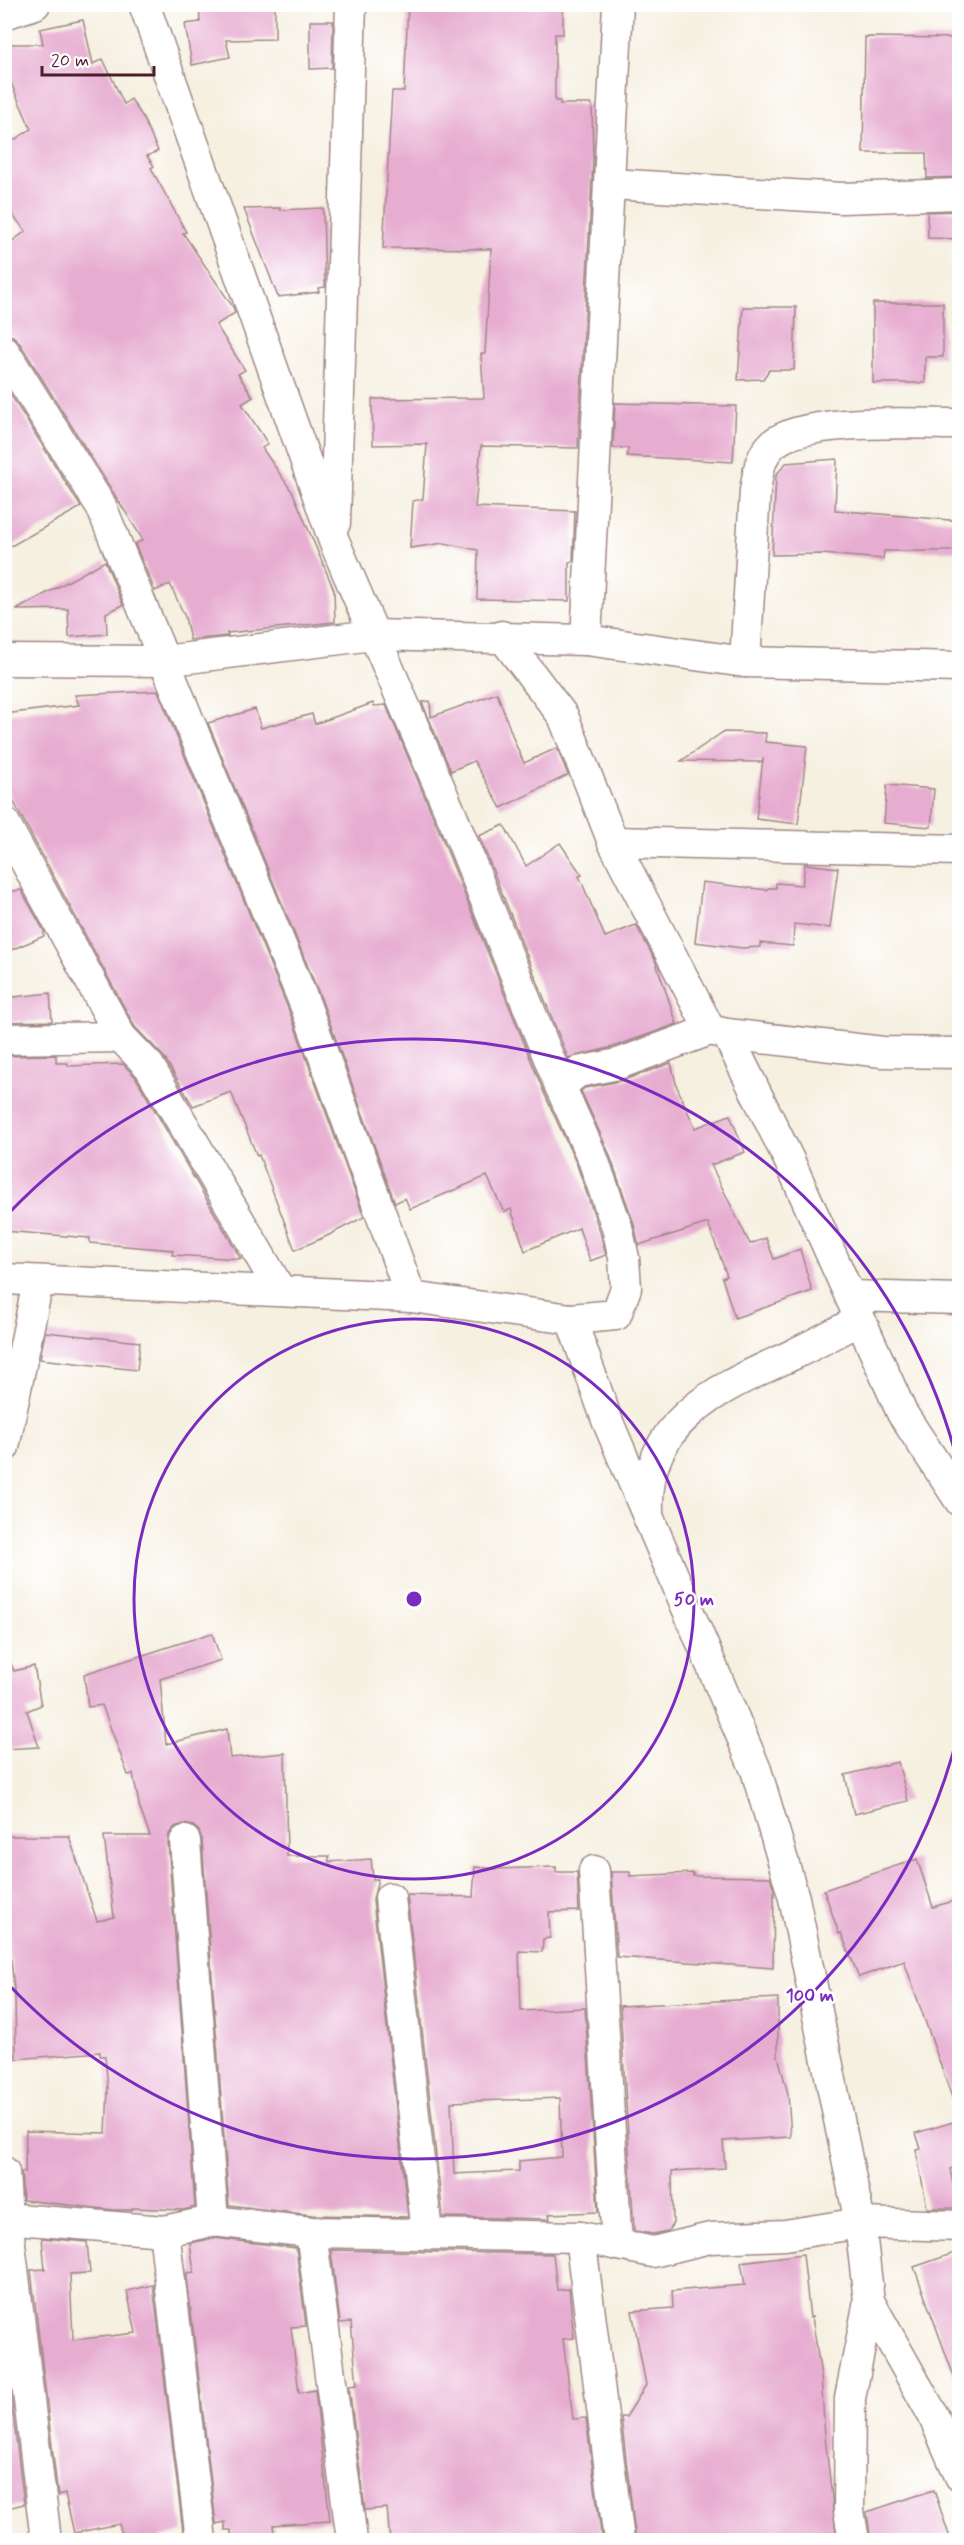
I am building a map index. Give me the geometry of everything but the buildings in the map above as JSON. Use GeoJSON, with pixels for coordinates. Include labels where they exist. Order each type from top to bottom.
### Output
{"type":"FeatureCollection","features":[{"type":"Feature","properties":{"kind":"street"},"geometry":{"type":"LineString","coordinates":[[4,14],[35,4]]}},
{"type":"Feature","properties":{"kind":"street"},"geometry":{"type":"LineString","coordinates":[[4,1279],[411,1297],[572,1319],[616,1315],[626,1288],[624,1258],[617,1227],[593,1159],[560,1086],[454,821],[334,541],[144,4]]}},
{"type":"Feature","properties":{"kind":"street"},"geometry":{"type":"LineString","coordinates":[[334,541],[351,4]]}},
{"type":"Feature","properties":{"kind":"street"},"geometry":{"type":"LineString","coordinates":[[586,640],[611,184],[618,4]]}},
{"type":"Feature","properties":{"kind":"street"},"geometry":{"type":"LineString","coordinates":[[611,184],[842,198],[960,194]]}},
{"type":"Feature","properties":{"kind":"street"},"geometry":{"type":"LineString","coordinates":[[4,351],[101,506],[306,1007],[411,1297]]}},
{"type":"Feature","properties":{"kind":"street"},"geometry":{"type":"LineString","coordinates":[[745,662],[755,491],[760,463],[773,445],[791,433],[846,425],[960,424]]}},
{"type":"Feature","properties":{"kind":"street"},"geometry":{"type":"LineString","coordinates":[[4,660],[164,661],[374,635],[502,636],[586,640],[745,662],[960,667]]}},
{"type":"Feature","properties":{"kind":"street"},"geometry":{"type":"LineString","coordinates":[[502,636],[563,716],[613,842],[789,1160],[902,1413],[960,1501]]}},
{"type":"Feature","properties":{"kind":"street"},"geometry":{"type":"LineString","coordinates":[[4,822],[121,1037],[149,1066],[280,1290]]}},
{"type":"Feature","properties":{"kind":"street"},"geometry":{"type":"LineString","coordinates":[[613,842],[960,850]]}},
{"type":"Feature","properties":{"kind":"street"},"geometry":{"type":"LineString","coordinates":[[560,1086],[578,1072],[618,1064],[718,1032],[884,1052],[960,1053]]}},
{"type":"Feature","properties":{"kind":"street"},"geometry":{"type":"LineString","coordinates":[[4,1039],[121,1037]]}},
{"type":"Feature","properties":{"kind":"street"},"geometry":{"type":"LineString","coordinates":[[4,1447],[38,1282]]}},
{"type":"Feature","properties":{"kind":"street"},"geometry":{"type":"LineString","coordinates":[[648,1517],[647,1488],[654,1461],[669,1434],[700,1402],[855,1308],[960,1299]]}},
{"type":"Feature","properties":{"kind":"street"},"geometry":{"type":"LineString","coordinates":[[572,1319],[607,1420],[756,1770],[794,1898],[860,2223],[868,2301],[850,2398],[849,2511],[854,2541]]}},
{"type":"Feature","properties":{"kind":"street"},"geometry":{"type":"LineString","coordinates":[[185,1841],[213,2221]]}},
{"type":"Feature","properties":{"kind":"street"},"geometry":{"type":"LineString","coordinates":[[594,1871],[617,2245]]}},
{"type":"Feature","properties":{"kind":"street"},"geometry":{"type":"LineString","coordinates":[[390,1898],[427,2233]]}},
{"type":"Feature","properties":{"kind":"street"},"geometry":{"type":"LineString","coordinates":[[4,2172],[6,2219],[46,2541]]}},
{"type":"Feature","properties":{"kind":"street"},"geometry":{"type":"LineString","coordinates":[[6,2219],[164,2231],[213,2221],[311,2232],[580,2237],[653,2252],[710,2238],[785,2235],[860,2223],[960,2226]]}},
{"type":"Feature","properties":{"kind":"street"},"geometry":{"type":"LineString","coordinates":[[164,2231],[201,2541]]}},
{"type":"Feature","properties":{"kind":"street"},"geometry":{"type":"LineString","coordinates":[[311,2232],[352,2541]]}},
{"type":"Feature","properties":{"kind":"street"},"geometry":{"type":"LineString","coordinates":[[580,2237],[619,2541]]}},
{"type":"Feature","properties":{"kind":"street"},"geometry":{"type":"LineString","coordinates":[[868,2301],[933,2415],[960,2476]]}}]}
